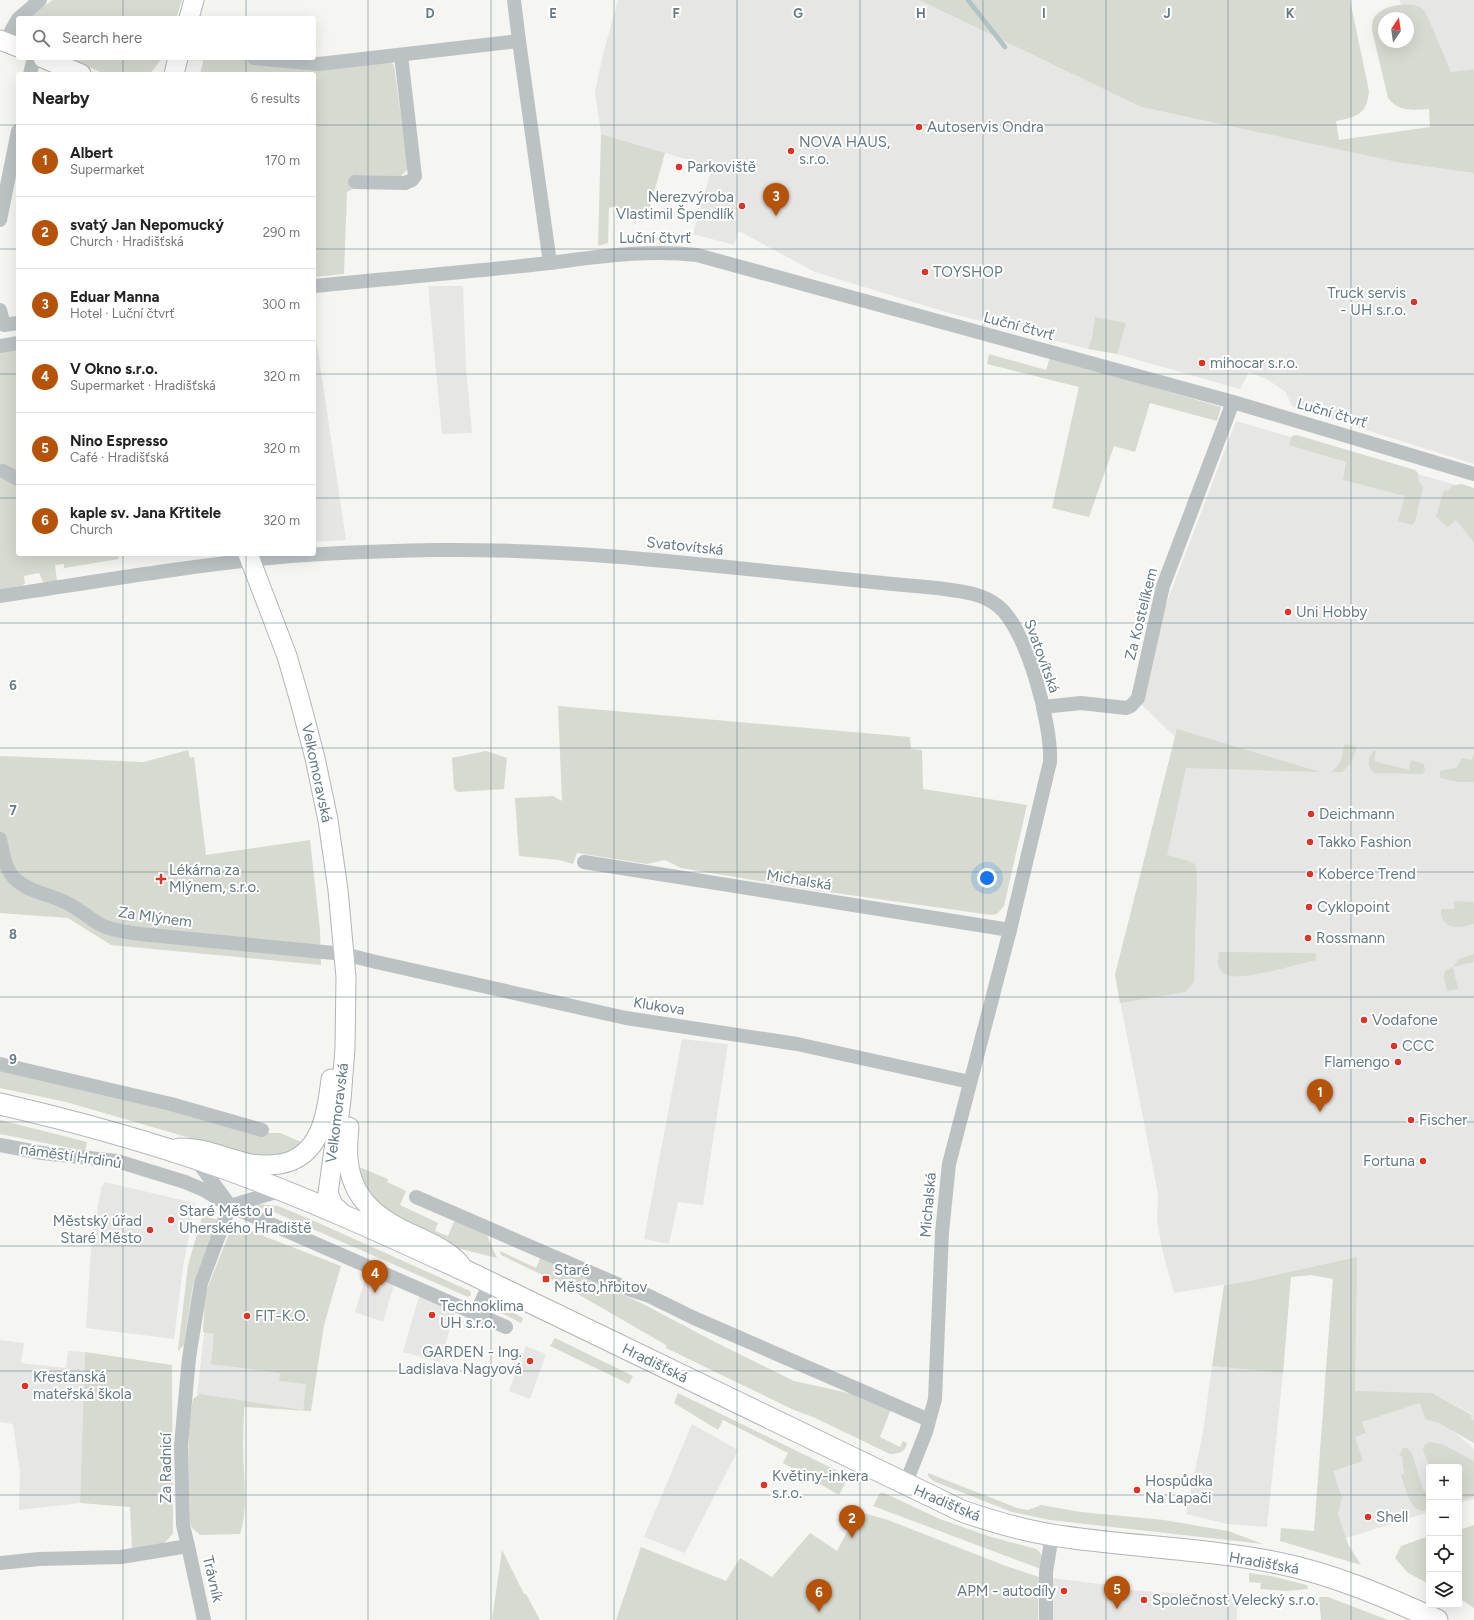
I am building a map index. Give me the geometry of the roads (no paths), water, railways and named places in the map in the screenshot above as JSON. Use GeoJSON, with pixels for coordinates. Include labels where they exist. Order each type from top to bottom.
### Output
{"type":"FeatureCollection","features":[{"type":"Feature","properties":{"kind":"main road","name":"náměstí Hrdinů"},"geometry":{"type":"LineString","coordinates":[[0,1104],[77,1122],[180,1153],[282,1190],[350,1219]]}},
{"type":"Feature","properties":{"kind":"main road","name":"Hradišťská"},"geometry":{"type":"LineString","coordinates":[[350,1219],[468,1272],[905,1485],[974,1516],[1006,1526],[1052,1535],[1278,1563],[1336,1580],[1400,1603],[1438,1620]]}},
{"type":"Feature","properties":{"kind":"street"},"geometry":{"type":"LineString","coordinates":[[20,16],[40,0]]}},
{"type":"Feature","properties":{"kind":"street"},"geometry":{"type":"LineString","coordinates":[[190,16],[194,0]]}},
{"type":"Feature","properties":{"kind":"street"},"geometry":{"type":"LineString","coordinates":[[514,0],[550,262]]}},
{"type":"Feature","properties":{"kind":"street"},"geometry":{"type":"LineString","coordinates":[[8,43],[16,23]]}},
{"type":"Feature","properties":{"kind":"street"},"geometry":{"type":"LineString","coordinates":[[276,60],[319,64],[401,56],[519,41]]}},
{"type":"Feature","properties":{"kind":"street"},"geometry":{"type":"LineString","coordinates":[[355,182],[405,183],[412,180],[415,176],[416,172],[401,56]]}},
{"type":"Feature","properties":{"kind":"street"},"geometry":{"type":"LineString","coordinates":[[30,72],[34,60]]}},
{"type":"Feature","properties":{"kind":"street"},"geometry":{"type":"LineString","coordinates":[[48,60],[76,72]]}},
{"type":"Feature","properties":{"kind":"street"},"geometry":{"type":"LineString","coordinates":[[174,72],[178,60]]}},
{"type":"Feature","properties":{"kind":"street"},"geometry":{"type":"LineString","coordinates":[[0,220],[16,141]]}},
{"type":"Feature","properties":{"kind":"street","name":"Luční čtvrť"},"geometry":{"type":"LineString","coordinates":[[316,286],[550,262],[604,255],[681,253],[697,255],[1233,402],[1474,474]]}},
{"type":"Feature","properties":{"kind":"street"},"geometry":{"type":"LineString","coordinates":[[0,310],[7,324]]}},
{"type":"Feature","properties":{"kind":"street"},"geometry":{"type":"LineString","coordinates":[[0,346],[16,343]]}},
{"type":"Feature","properties":{"kind":"street","name":"Za Kostelíkem"},"geometry":{"type":"LineString","coordinates":[[1043,707],[1081,703],[1126,708],[1131,706],[1138,698],[1163,586],[1233,402]]}},
{"type":"Feature","properties":{"kind":"street"},"geometry":{"type":"LineString","coordinates":[[3,471],[16,478]]}},
{"type":"Feature","properties":{"kind":"street","name":"Svatovítská"},"geometry":{"type":"LineString","coordinates":[[316,554],[437,550],[556,552],[603,555],[959,591],[981,596],[989,600],[997,605],[1010,618],[1024,648],[1043,707]]}},
{"type":"Feature","properties":{"kind":"street","name":"Svatovítská"},"geometry":{"type":"LineString","coordinates":[[0,596],[250,557],[272,556]]}},
{"type":"Feature","properties":{"kind":"street","name":"Velkomoravská"},"geometry":{"type":"LineString","coordinates":[[250,557],[287,656],[315,758],[328,820],[338,890],[344,954],[346,1000],[345,1048],[337,1132],[329,1178],[328,1193],[330,1201],[338,1211],[350,1219]]}},
{"type":"Feature","properties":{"kind":"street","name":"Michalská"},"geometry":{"type":"LineString","coordinates":[[905,1485],[912,1471],[929,1420],[935,1390],[944,1199],[949,1164],[1010,930],[1050,762],[1049,737],[1043,707]]}},
{"type":"Feature","properties":{"kind":"street","name":"Za Mlýnem"},"geometry":{"type":"LineString","coordinates":[[0,839],[7,866],[15,878],[22,884],[30,890],[67,903],[97,922],[112,929],[162,937],[344,954]]}},
{"type":"Feature","properties":{"kind":"street","name":"Michalská"},"geometry":{"type":"LineString","coordinates":[[584,862],[1010,930]]}},
{"type":"Feature","properties":{"kind":"street","name":"Klukova"},"geometry":{"type":"LineString","coordinates":[[344,954],[626,1018],[797,1044],[970,1082]]}},
{"type":"Feature","properties":{"kind":"street","name":"Velkomoravská"},"geometry":{"type":"LineString","coordinates":[[180,1153],[186,1148],[205,1150],[247,1164],[269,1165],[298,1158],[315,1142],[322,1128],[328,1099],[337,1028],[346,1000]]}},
{"type":"Feature","properties":{"kind":"street","name":"Velkomoravská"},"geometry":{"type":"LineString","coordinates":[[345,1048],[352,1068],[347,1157],[351,1174],[358,1192],[374,1213],[399,1229],[439,1247],[468,1272]]}},
{"type":"Feature","properties":{"kind":"street"},"geometry":{"type":"LineString","coordinates":[[0,1064],[171,1104],[262,1130]]}},
{"type":"Feature","properties":{"kind":"street","name":"náměstí Hrdinů"},"geometry":{"type":"LineString","coordinates":[[0,1145],[42,1153],[117,1161],[186,1182],[204,1190],[230,1206]]}},
{"type":"Feature","properties":{"kind":"street"},"geometry":{"type":"LineString","coordinates":[[180,1153],[190,1153],[311,1197],[318,1194],[329,1178]]}},
{"type":"Feature","properties":{"kind":"street"},"geometry":{"type":"LineString","coordinates":[[180,1153],[224,1195],[230,1206],[506,1327]]}},
{"type":"Feature","properties":{"kind":"street"},"geometry":{"type":"LineString","coordinates":[[230,1206],[282,1190]]}},
{"type":"Feature","properties":{"kind":"street"},"geometry":{"type":"LineString","coordinates":[[416,1197],[631,1290],[647,1295],[708,1324],[929,1420]]}},
{"type":"Feature","properties":{"kind":"street","name":"Za Radnicí"},"geometry":{"type":"LineString","coordinates":[[188,1546],[183,1525],[181,1445],[189,1358],[201,1283],[230,1206]]}},
{"type":"Feature","properties":{"kind":"street"},"geometry":{"type":"LineString","coordinates":[[476,1313],[490,1283]]}},
{"type":"Feature","properties":{"kind":"street"},"geometry":{"type":"LineString","coordinates":[[1046,1620],[1046,1572],[1052,1535]]}},
{"type":"Feature","properties":{"kind":"street"},"geometry":{"type":"LineString","coordinates":[[0,1563],[39,1559],[121,1557],[188,1546]]}},
{"type":"Feature","properties":{"kind":"street","name":"Trávník"},"geometry":{"type":"LineString","coordinates":[[188,1546],[204,1620]]}},
{"type":"Feature","properties":{"kind":"waterway"},"geometry":{"type":"LineString","coordinates":[[968,0],[1005,47]]}},
{"type":"Feature","properties":{"kind":"place","name":"Autoservis Ondra"},"geometry":{"type":"Point","coordinates":[919,127]}},
{"type":"Feature","properties":{"kind":"place","name":"NOVA HAUS, s.r.o."},"geometry":{"type":"Point","coordinates":[791,151]}},
{"type":"Feature","properties":{"kind":"place","name":"Parkoviště"},"geometry":{"type":"Point","coordinates":[679,167]}},
{"type":"Feature","properties":{"kind":"place","name":"Nerezvýroba Vlastimil Špendlík"},"geometry":{"type":"Point","coordinates":[742,206]}},
{"type":"Feature","properties":{"kind":"place","name":"Eduar Manna"},"geometry":{"type":"Point","coordinates":[776,216]}},
{"type":"Feature","properties":{"kind":"place","name":"TOYSHOP"},"geometry":{"type":"Point","coordinates":[925,272]}},
{"type":"Feature","properties":{"kind":"place","name":"Truck servis - UH s.r.o."},"geometry":{"type":"Point","coordinates":[1414,302]}},
{"type":"Feature","properties":{"kind":"place","name":"mihocar s.r.o."},"geometry":{"type":"Point","coordinates":[1202,363]}},
{"type":"Feature","properties":{"kind":"place","name":"Uni Hobby"},"geometry":{"type":"Point","coordinates":[1288,612]}},
{"type":"Feature","properties":{"kind":"place","name":"Deichmann"},"geometry":{"type":"Point","coordinates":[1311,814]}},
{"type":"Feature","properties":{"kind":"place","name":"Takko Fashion"},"geometry":{"type":"Point","coordinates":[1310,842]}},
{"type":"Feature","properties":{"kind":"place","name":"Koberce Trend"},"geometry":{"type":"Point","coordinates":[1310,874]}},
{"type":"Feature","properties":{"kind":"place","name":"Lékárna za Mlýnem, s.r.o."},"geometry":{"type":"Point","coordinates":[161,879]}},
{"type":"Feature","properties":{"kind":"place","name":"Cyklopoint"},"geometry":{"type":"Point","coordinates":[1309,907]}},
{"type":"Feature","properties":{"kind":"place","name":"Rossmann"},"geometry":{"type":"Point","coordinates":[1308,938]}},
{"type":"Feature","properties":{"kind":"place","name":"Vodafone"},"geometry":{"type":"Point","coordinates":[1364,1020]}},
{"type":"Feature","properties":{"kind":"place","name":"CCC"},"geometry":{"type":"Point","coordinates":[1394,1046]}},
{"type":"Feature","properties":{"kind":"place","name":"Flamengo"},"geometry":{"type":"Point","coordinates":[1398,1062]}},
{"type":"Feature","properties":{"kind":"place","name":"Albert"},"geometry":{"type":"Point","coordinates":[1320,1112]}},
{"type":"Feature","properties":{"kind":"place","name":"Fischer"},"geometry":{"type":"Point","coordinates":[1411,1120]}},
{"type":"Feature","properties":{"kind":"place","name":"Fortuna"},"geometry":{"type":"Point","coordinates":[1423,1161]}},
{"type":"Feature","properties":{"kind":"place","name":"Staré Město u Uherského Hradiště"},"geometry":{"type":"Point","coordinates":[171,1220]}},
{"type":"Feature","properties":{"kind":"place","name":"Městský úřad Staré Město"},"geometry":{"type":"Point","coordinates":[150,1230]}},
{"type":"Feature","properties":{"kind":"place","name":"Staré Město,hřbitov"},"geometry":{"type":"Point","coordinates":[546,1279]}},
{"type":"Feature","properties":{"kind":"place","name":"V Okno s.r.o."},"geometry":{"type":"Point","coordinates":[375,1293]}},
{"type":"Feature","properties":{"kind":"place","name":"Technoklima UH s.r.o."},"geometry":{"type":"Point","coordinates":[432,1315]}},
{"type":"Feature","properties":{"kind":"place","name":"FIT-K.O."},"geometry":{"type":"Point","coordinates":[247,1316]}},
{"type":"Feature","properties":{"kind":"place","name":"GARDEN - Ing. Ladislava Nagyová"},"geometry":{"type":"Point","coordinates":[530,1361]}},
{"type":"Feature","properties":{"kind":"place","name":"Křesťanská mateřská škola"},"geometry":{"type":"Point","coordinates":[25,1386]}},
{"type":"Feature","properties":{"kind":"place","name":"Květiny-inkera s.r.o."},"geometry":{"type":"Point","coordinates":[764,1485]}},
{"type":"Feature","properties":{"kind":"place","name":"Hospůdka Na Lapači"},"geometry":{"type":"Point","coordinates":[1137,1490]}},
{"type":"Feature","properties":{"kind":"place","name":"Shell"},"geometry":{"type":"Point","coordinates":[1368,1517]}},
{"type":"Feature","properties":{"kind":"place","name":"svatý Jan Nepomucký"},"geometry":{"type":"Point","coordinates":[852,1538]}},
{"type":"Feature","properties":{"kind":"place","name":"APM - autodíly"},"geometry":{"type":"Point","coordinates":[1064,1591]}},
{"type":"Feature","properties":{"kind":"place","name":"Společnost Velecký s.r.o."},"geometry":{"type":"Point","coordinates":[1144,1600]}},
{"type":"Feature","properties":{"kind":"place","name":"Nino Espresso"},"geometry":{"type":"Point","coordinates":[1117,1609]}},
{"type":"Feature","properties":{"kind":"place","name":"kaple sv. Jana Křtitele"},"geometry":{"type":"Point","coordinates":[819,1612]}}]}
